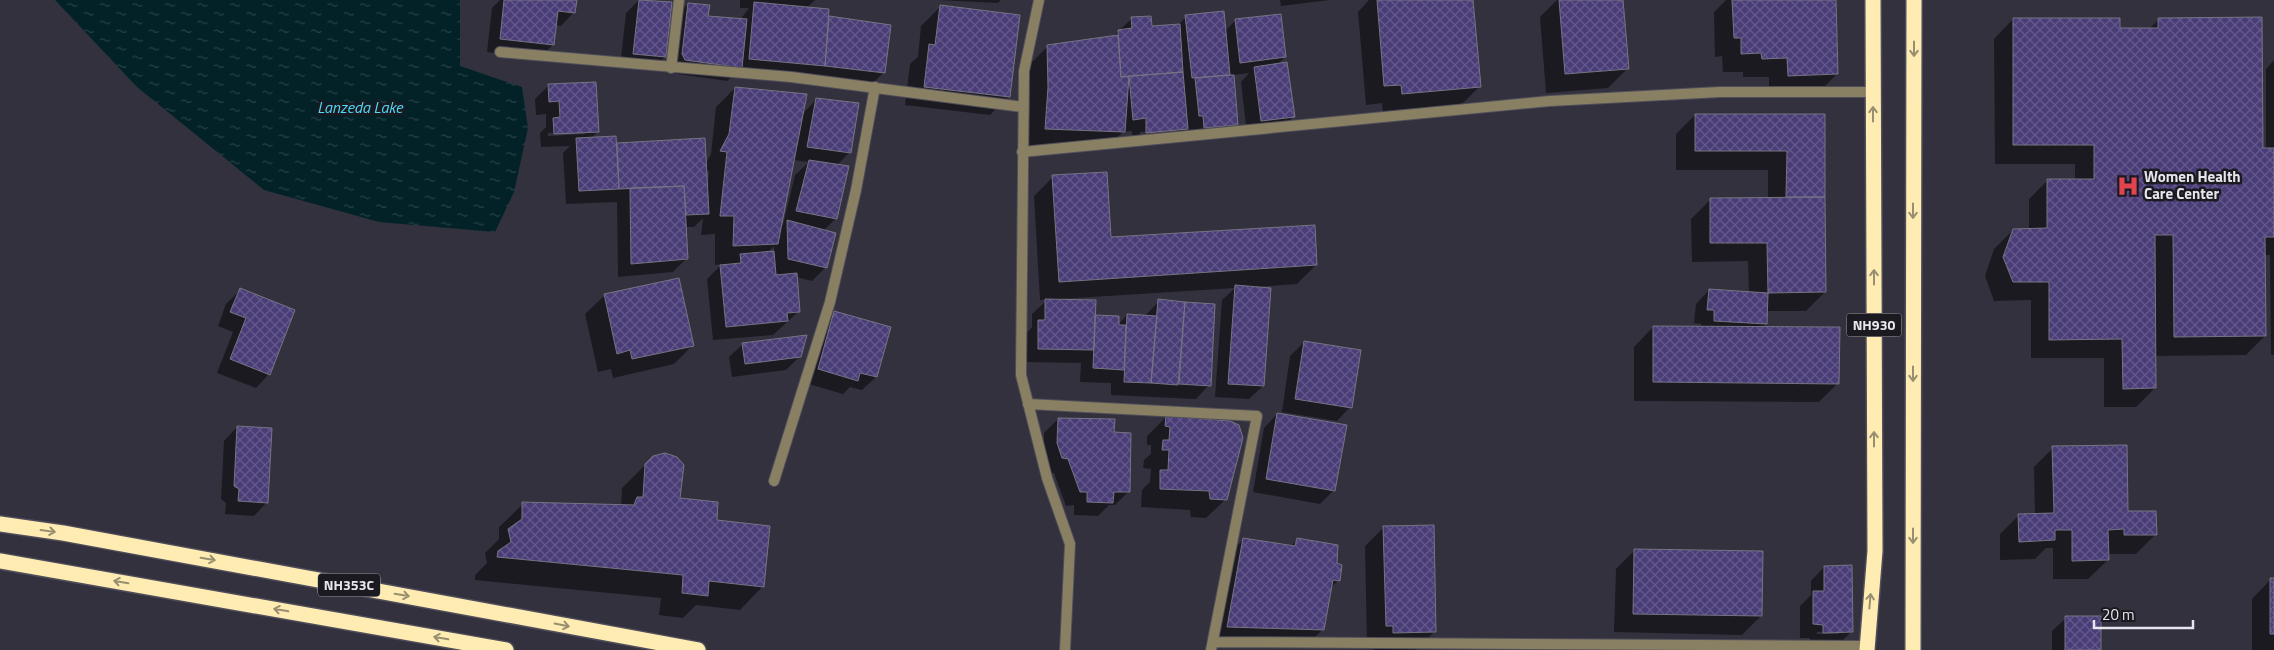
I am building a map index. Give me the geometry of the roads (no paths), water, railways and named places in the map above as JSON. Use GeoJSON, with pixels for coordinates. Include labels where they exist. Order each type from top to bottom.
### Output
{"type":"FeatureCollection","features":[{"type":"Feature","properties":{"kind":"highway","name":"NH930"},"geometry":{"type":"LineString","coordinates":[[1867,648],[1874,551],[1873,0]]}},
{"type":"Feature","properties":{"kind":"highway","name":"NH930"},"geometry":{"type":"LineString","coordinates":[[1913,650],[1914,0]]}},
{"type":"Feature","properties":{"kind":"highway","name":"NH353C"},"geometry":{"type":"LineString","coordinates":[[0,524],[82,536],[698,650]]}},
{"type":"Feature","properties":{"kind":"highway","name":"NH353C"},"geometry":{"type":"LineString","coordinates":[[0,561],[506,650]]}},
{"type":"Feature","properties":{"kind":"street"},"geometry":{"type":"LineString","coordinates":[[672,68],[679,0]]}},
{"type":"Feature","properties":{"kind":"street"},"geometry":{"type":"LineString","coordinates":[[1039,0],[1024,71],[1021,375],[1047,478],[1070,544],[1064,650]]}},
{"type":"Feature","properties":{"kind":"street"},"geometry":{"type":"LineString","coordinates":[[500,52],[875,87],[1023,107]]}},
{"type":"Feature","properties":{"kind":"street"},"geometry":{"type":"LineString","coordinates":[[774,481],[830,302],[856,190],[875,87]]}},
{"type":"Feature","properties":{"kind":"street"},"geometry":{"type":"LineString","coordinates":[[1022,152],[1550,101],[1720,92],[1873,92]]}},
{"type":"Feature","properties":{"kind":"street"},"geometry":{"type":"LineString","coordinates":[[1028,404],[1257,416],[1212,646],[1867,648]]}},
{"type":"Feature","properties":{"kind":"water","name":"Lanzeda Lake"},"geometry":{"type":"Polygon","coordinates":[[[55,0],[460,0],[460,66],[522,87],[528,128],[514,192],[495,232],[379,222],[264,190],[137,87],[55,0]]]}},
{"type":"Feature","properties":{"kind":"place","name":"Women Health Care Center"},"geometry":{"type":"Point","coordinates":[2128,186]}}]}
